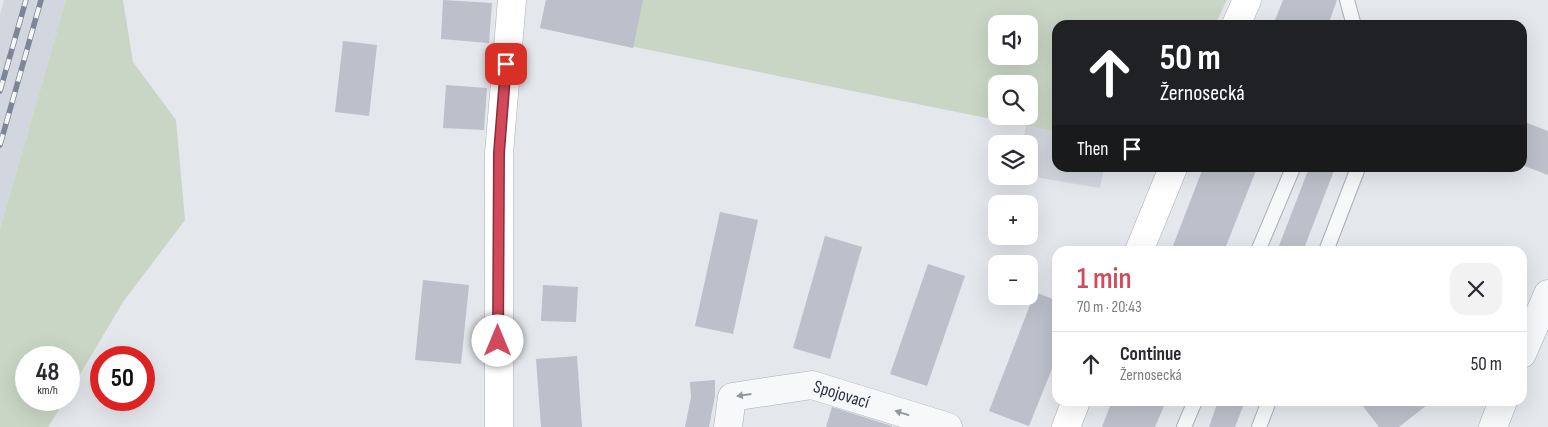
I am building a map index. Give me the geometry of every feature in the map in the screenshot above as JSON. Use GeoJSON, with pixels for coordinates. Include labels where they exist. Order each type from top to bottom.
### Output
{"type":"FeatureCollection","features":[{"type":"Feature","properties":{"kind":"main road"},"geometry":{"type":"LineString","coordinates":[[499,427],[499,153],[512,0]]}},
{"type":"Feature","properties":{"kind":"main road"},"geometry":{"type":"LineString","coordinates":[[1238,20],[1247,0]]}},
{"type":"Feature","properties":{"kind":"main road"},"geometry":{"type":"LineString","coordinates":[[1141,246],[1172,172]]}},
{"type":"Feature","properties":{"kind":"main road"},"geometry":{"type":"LineString","coordinates":[[1066,427],[1074,406]]}},
{"type":"Feature","properties":{"kind":"street"},"geometry":{"type":"LineString","coordinates":[[1527,342],[1547,296]]}},
{"type":"Feature","properties":{"kind":"street","name":"Spojovací"},"geometry":{"type":"LineString","coordinates":[[728,427],[732,397],[812,386],[948,427]]}},
{"type":"Feature","properties":{"kind":"street"},"geometry":{"type":"LineString","coordinates":[[1492,427],[1501,406]]}},
{"type":"Feature","properties":{"kind":"lane"},"geometry":{"type":"LineString","coordinates":[[1347,0],[1352,20]]}},
{"type":"Feature","properties":{"kind":"lane"},"geometry":{"type":"LineString","coordinates":[[1260,246],[1291,172]]}},
{"type":"Feature","properties":{"kind":"lane"},"geometry":{"type":"LineString","coordinates":[[1328,246],[1356,172]]}},
{"type":"Feature","properties":{"kind":"lane"},"geometry":{"type":"LineString","coordinates":[[1184,427],[1193,406]]}},
{"type":"Feature","properties":{"kind":"lane"},"geometry":{"type":"LineString","coordinates":[[1260,427],[1267,406]]}},
{"type":"Feature","properties":{"kind":"shaded area"},"geometry":{"type":"Polygon","coordinates":[[[4,0],[66,0],[0,229],[0,14],[4,0]]]}},
{"type":"Feature","properties":{"kind":"shaded area"},"geometry":{"type":"Polygon","coordinates":[[[1026,126],[1052,131],[1052,172],[1103,172],[1100,188],[1038,178],[1038,135],[1024,135],[1026,126]]]}},
{"type":"Feature","properties":{"kind":"green space"},"geometry":{"type":"Polygon","coordinates":[[[66,0],[123,0],[133,62],[176,120],[185,220],[123,302],[97,346],[90,346],[90,358],[80,374],[80,346],[15,346],[15,411],[58,411],[48,427],[0,427],[0,229],[66,0]]]}},
{"type":"Feature","properties":{"kind":"green space"},"geometry":{"type":"Polygon","coordinates":[[[546,0],[1227,0],[1217,20],[1052,20],[1052,131],[1022,125],[1038,125],[1038,75],[988,75],[988,118],[540,28],[546,0]]]}},
{"type":"Feature","properties":{"kind":"building"},"geometry":{"type":"Polygon","coordinates":[[[443,0],[492,3],[489,43],[441,39],[443,0]]]}},
{"type":"Feature","properties":{"kind":"building"},"geometry":{"type":"Polygon","coordinates":[[[546,0],[643,0],[633,48],[540,28],[546,0]]]}},
{"type":"Feature","properties":{"kind":"building"},"geometry":{"type":"Polygon","coordinates":[[[1283,0],[1337,0],[1330,20],[1275,20],[1283,0]]]}},
{"type":"Feature","properties":{"kind":"building"},"geometry":{"type":"Polygon","coordinates":[[[343,41],[377,45],[369,116],[335,112],[343,41]]]}},
{"type":"Feature","properties":{"kind":"building"},"geometry":{"type":"Polygon","coordinates":[[[446,85],[487,88],[484,130],[443,128],[446,85]]]}},
{"type":"Feature","properties":{"kind":"building"},"geometry":{"type":"Polygon","coordinates":[[[1527,123],[1548,131],[1548,175],[1527,167],[1527,123]]]}},
{"type":"Feature","properties":{"kind":"building"},"geometry":{"type":"Polygon","coordinates":[[[1201,172],[1255,172],[1226,246],[1173,246],[1201,172]]]}},
{"type":"Feature","properties":{"kind":"building"},"geometry":{"type":"Polygon","coordinates":[[[1307,172],[1333,172],[1305,246],[1279,246],[1307,172]]]}},
{"type":"Feature","properties":{"kind":"building"},"geometry":{"type":"Polygon","coordinates":[[[720,212],[758,220],[733,334],[695,326],[720,212]]]}},
{"type":"Feature","properties":{"kind":"building"},"geometry":{"type":"Polygon","coordinates":[[[825,236],[862,247],[830,359],[793,348],[825,236]]]}},
{"type":"Feature","properties":{"kind":"building"},"geometry":{"type":"Polygon","coordinates":[[[928,264],[965,276],[927,386],[890,374],[928,264]]]}},
{"type":"Feature","properties":{"kind":"building"},"geometry":{"type":"Polygon","coordinates":[[[423,280],[469,285],[461,364],[415,360],[423,280]]]}},
{"type":"Feature","properties":{"kind":"building"},"geometry":{"type":"Polygon","coordinates":[[[543,285],[578,287],[576,322],[541,321],[543,285]]]}},
{"type":"Feature","properties":{"kind":"building"},"geometry":{"type":"Polygon","coordinates":[[[1038,293],[1052,299],[1052,369],[1029,426],[989,411],[1030,305],[1038,305],[1038,293]]]}},
{"type":"Feature","properties":{"kind":"building"},"geometry":{"type":"Polygon","coordinates":[[[577,356],[582,427],[541,427],[536,359],[577,356]]]}},
{"type":"Feature","properties":{"kind":"building"},"geometry":{"type":"Polygon","coordinates":[[[715,380],[715,396],[709,427],[685,427],[691,397],[690,382],[715,380]]]}},
{"type":"Feature","properties":{"kind":"building"},"geometry":{"type":"Polygon","coordinates":[[[1110,406],[1164,406],[1155,427],[1102,427],[1110,406]]]}},
{"type":"Feature","properties":{"kind":"building"},"geometry":{"type":"Polygon","coordinates":[[[1216,406],[1243,406],[1235,427],[1209,427],[1216,406]]]}},
{"type":"Feature","properties":{"kind":"building"},"geometry":{"type":"Polygon","coordinates":[[[1363,406],[1426,406],[1399,427],[1379,427],[1363,406]]]}},
{"type":"Feature","properties":{"kind":"building"},"geometry":{"type":"Polygon","coordinates":[[[832,407],[892,426],[892,427],[826,427],[832,407]]]}},
{"type":"Feature","properties":{"kind":"railway"},"geometry":{"type":"LineString","coordinates":[[0,91],[26,0]]}},
{"type":"Feature","properties":{"kind":"railway"},"geometry":{"type":"LineString","coordinates":[[0,145],[41,0]]}},
{"type":"Feature","properties":{"kind":"route"},"geometry":{"type":"LineString","coordinates":[[498,341],[499,153],[506,64]]}}]}
